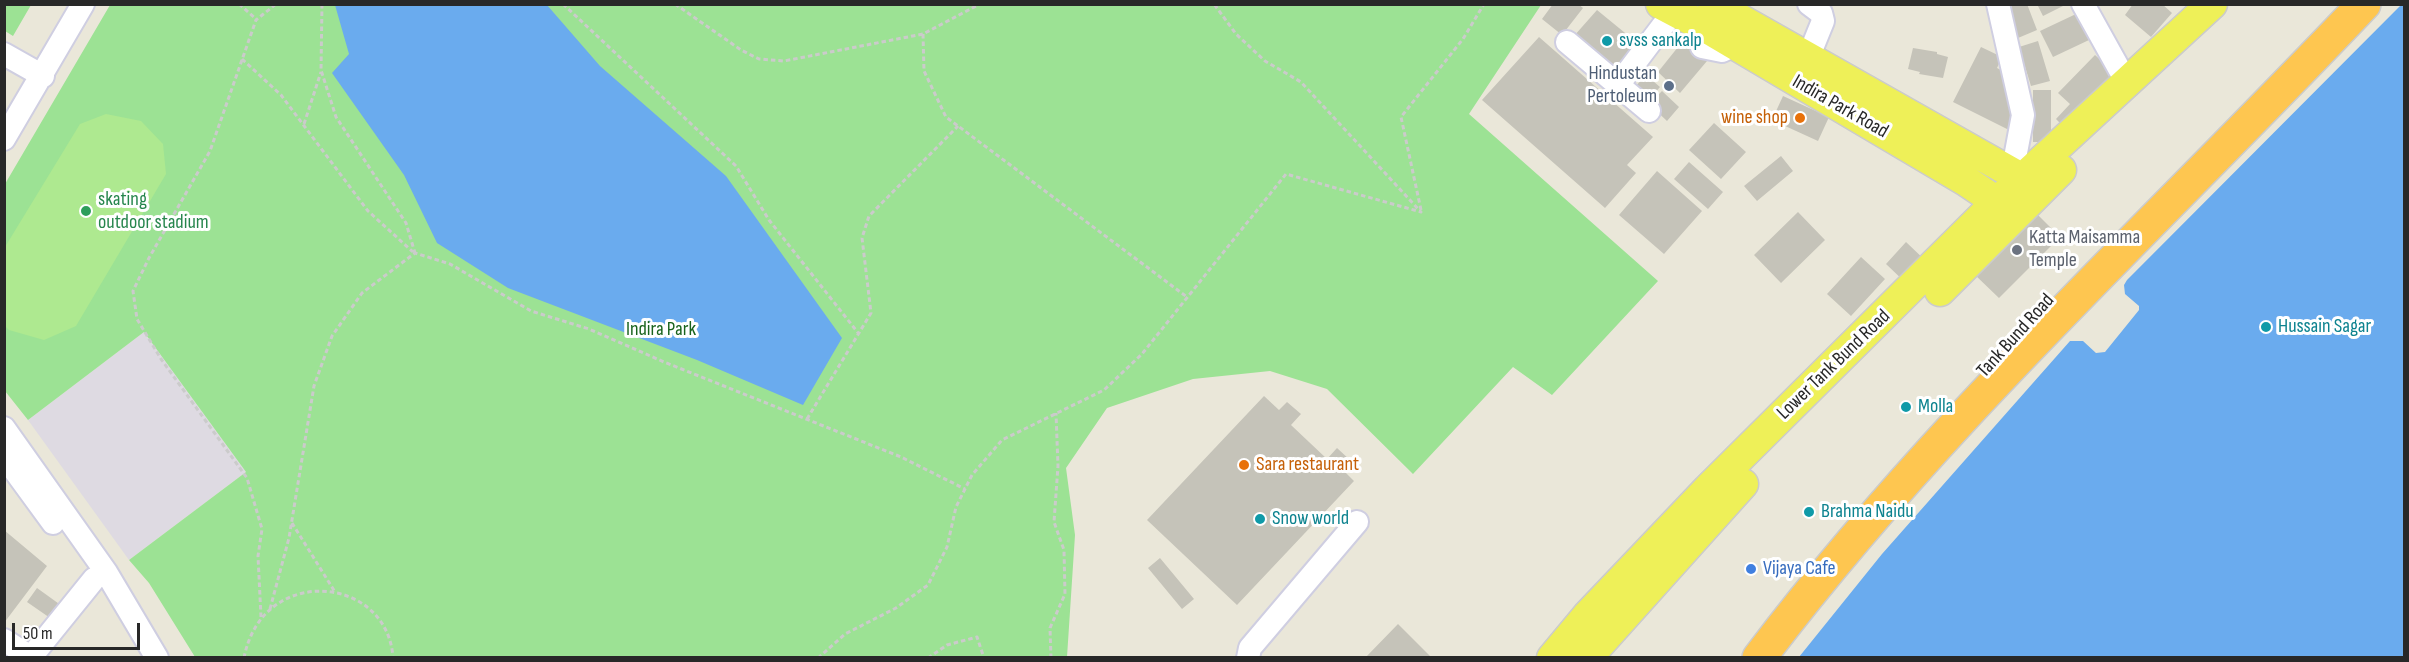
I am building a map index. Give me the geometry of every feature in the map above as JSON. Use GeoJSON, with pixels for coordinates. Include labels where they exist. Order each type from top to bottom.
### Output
{"type":"FeatureCollection","features":[{"type":"Feature","properties":{"kind":"highway","name":"Tank Bund Road"},"geometry":{"type":"LineString","coordinates":[[1735,657],[1907,454],[2078,268],[2340,4]]}},
{"type":"Feature","properties":{"kind":"highway"},"geometry":{"type":"LineString","coordinates":[[1759,657],[1921,465],[2003,375],[2095,276],[2260,115],[2364,4]]}},
{"type":"Feature","properties":{"kind":"main road","name":"Indira Park Road"},"geometry":{"type":"LineString","coordinates":[[1713,4],[2007,208]]}},
{"type":"Feature","properties":{"kind":"main road"},"geometry":{"type":"LineString","coordinates":[[2125,97],[2196,4]]}},
{"type":"Feature","properties":{"kind":"main road"},"geometry":{"type":"LineString","coordinates":[[2154,58],[2212,4]]}},
{"type":"Feature","properties":{"kind":"main road"},"geometry":{"type":"LineString","coordinates":[[2125,97],[2235,4]]}},
{"type":"Feature","properties":{"kind":"main road","name":"Indira Park Road"},"geometry":{"type":"LineString","coordinates":[[1682,24],[1743,23],[2024,182]]}},
{"type":"Feature","properties":{"kind":"main road","name":"Lower Tank Bund Road"},"geometry":{"type":"LineString","coordinates":[[1587,657],[1722,505],[2007,208],[2024,182],[2125,97]]}},
{"type":"Feature","properties":{"kind":"main road","name":"Lower Tank Bund Road"},"geometry":{"type":"LineString","coordinates":[[1552,657],[1587,616],[1716,481],[2007,208]]}},
{"type":"Feature","properties":{"kind":"street"},"geometry":{"type":"LineString","coordinates":[[4,139],[44,76],[83,4]]}},
{"type":"Feature","properties":{"kind":"street"},"geometry":{"type":"LineString","coordinates":[[1808,58],[1823,21],[1821,13],[1809,4]]}},
{"type":"Feature","properties":{"kind":"street"},"geometry":{"type":"LineString","coordinates":[[1998,4],[2023,115],[2024,182]]}},
{"type":"Feature","properties":{"kind":"street"},"geometry":{"type":"LineString","coordinates":[[2083,4],[2125,97]]}},
{"type":"Feature","properties":{"kind":"street"},"geometry":{"type":"LineString","coordinates":[[1617,85],[1682,24]]}},
{"type":"Feature","properties":{"kind":"street"},"geometry":{"type":"LineString","coordinates":[[1567,42],[1649,111]]}},
{"type":"Feature","properties":{"kind":"street"},"geometry":{"type":"LineString","coordinates":[[4,54],[44,76]]}},
{"type":"Feature","properties":{"kind":"street"},"geometry":{"type":"LineString","coordinates":[[4,428],[106,572],[157,657]]}},
{"type":"Feature","properties":{"kind":"street"},"geometry":{"type":"LineString","coordinates":[[4,456],[94,579],[141,657]]}},
{"type":"Feature","properties":{"kind":"street"},"geometry":{"type":"LineString","coordinates":[[1248,657],[1250,648],[1356,522]]}},
{"type":"Feature","properties":{"kind":"street"},"geometry":{"type":"LineString","coordinates":[[4,640],[32,657],[94,579]]}},
{"type":"Feature","properties":{"kind":"path"},"geometry":{"type":"LineString","coordinates":[[239,4],[256,20]]}},
{"type":"Feature","properties":{"kind":"path"},"geometry":{"type":"LineString","coordinates":[[261,616],[258,556],[262,529],[247,478],[161,359],[137,320],[133,291],[149,258],[210,152],[256,20],[276,4]]}},
{"type":"Feature","properties":{"kind":"path"},"geometry":{"type":"LineString","coordinates":[[304,124],[321,70],[322,4]]}},
{"type":"Feature","properties":{"kind":"path"},"geometry":{"type":"LineString","coordinates":[[564,4],[736,166],[769,220],[859,334]]}},
{"type":"Feature","properties":{"kind":"path"},"geometry":{"type":"LineString","coordinates":[[675,4],[741,50],[759,59],[784,61],[923,34],[980,4]]}},
{"type":"Feature","properties":{"kind":"path"},"geometry":{"type":"LineString","coordinates":[[1214,4],[1236,34],[1265,61],[1300,82],[1422,212]]}},
{"type":"Feature","properties":{"kind":"path"},"geometry":{"type":"LineString","coordinates":[[1422,212],[1401,117],[1463,39],[1484,4]]}},
{"type":"Feature","properties":{"kind":"path"},"geometry":{"type":"LineString","coordinates":[[923,34],[924,71],[946,117],[1187,297]]}},
{"type":"Feature","properties":{"kind":"path"},"geometry":{"type":"LineString","coordinates":[[242,59],[281,95],[368,211],[415,253],[450,264],[531,311],[589,329],[901,457],[965,489]]}},
{"type":"Feature","properties":{"kind":"path"},"geometry":{"type":"LineString","coordinates":[[321,70],[336,117],[406,222],[415,253]]}},
{"type":"Feature","properties":{"kind":"path"},"geometry":{"type":"LineString","coordinates":[[807,419],[871,314],[862,238],[869,216],[958,126]]}},
{"type":"Feature","properties":{"kind":"path"},"geometry":{"type":"LineString","coordinates":[[818,657],[845,634],[896,608],[928,585],[946,547],[956,507],[972,475],[1002,440],[1104,390],[1142,354],[1286,174],[1422,212]]}},
{"type":"Feature","properties":{"kind":"path"},"geometry":{"type":"LineString","coordinates":[[270,609],[292,523],[314,386],[332,336],[362,293],[415,253]]}},
{"type":"Feature","properties":{"kind":"path"},"geometry":{"type":"LineString","coordinates":[[1051,657],[1050,628],[1065,594],[1064,550],[1054,522],[1058,466],[1056,413]]}},
{"type":"Feature","properties":{"kind":"path"},"geometry":{"type":"LineString","coordinates":[[292,523],[336,592]]}},
{"type":"Feature","properties":{"kind":"path"},"geometry":{"type":"LineString","coordinates":[[243,657],[247,639],[261,616],[282,599],[308,591],[336,592],[361,603],[381,622],[393,647],[393,657]]}},
{"type":"Feature","properties":{"kind":"path"},"geometry":{"type":"LineString","coordinates":[[928,657],[947,645],[977,637],[984,657]]}},
{"type":"Feature","properties":{"kind":"shaded area"},"geometry":{"type":"Polygon","coordinates":[[[144,332],[246,472],[129,560],[28,420],[144,332]]]}},
{"type":"Feature","properties":{"kind":"green space"},"geometry":{"type":"Polygon","coordinates":[[[5,4],[31,5],[13,36],[5,31],[5,4]]]}},
{"type":"Feature","properties":{"kind":"green space","name":"Indira Park"},"geometry":{"type":"Polygon","coordinates":[[[110,5],[1541,5],[1469,114],[1658,281],[1552,395],[1513,367],[1413,474],[1327,389],[1270,371],[1193,379],[1107,408],[1066,468],[1075,535],[1067,657],[195,657],[149,583],[129,560],[246,472],[144,332],[28,420],[5,391],[5,184],[110,5]]]}},
{"type":"Feature","properties":{"kind":"green space","name":"skating outdoor stadium"},"geometry":{"type":"Polygon","coordinates":[[[106,114],[141,121],[163,144],[166,174],[76,326],[44,340],[9,330],[5,326],[5,247],[80,124],[106,114]]]}},
{"type":"Feature","properties":{"kind":"water"},"geometry":{"type":"Polygon","coordinates":[[[335,5],[547,5],[600,66],[726,176],[842,338],[803,405],[697,360],[508,288],[437,243],[404,175],[332,73],[349,54],[335,5]]]}},
{"type":"Feature","properties":{"kind":"water","name":"Hussain Sagar"},"geometry":{"type":"Polygon","coordinates":[[[2401,5],[2404,5],[2404,657],[1799,657],[1882,554],[2070,341],[2083,341],[2096,353],[2105,352],[2139,310],[2139,306],[2125,294],[2124,285],[2127,280],[2401,5]]]}},
{"type":"Feature","properties":{"kind":"building"},"geometry":{"type":"Polygon","coordinates":[[[1553,4],[1578,4],[1583,8],[1562,35],[1542,19],[1553,4]]]}},
{"type":"Feature","properties":{"kind":"building"},"geometry":{"type":"Polygon","coordinates":[[[2004,4],[2027,4],[2037,30],[2018,38],[2004,4]]]}},
{"type":"Feature","properties":{"kind":"building"},"geometry":{"type":"Polygon","coordinates":[[[2037,4],[2067,4],[2043,16],[2037,4]]]}},
{"type":"Feature","properties":{"kind":"building"},"geometry":{"type":"Polygon","coordinates":[[[2133,4],[2162,4],[2172,13],[2151,37],[2125,15],[2133,4]]]}},
{"type":"Feature","properties":{"kind":"building","name":"svss sankalp"},"geometry":{"type":"Polygon","coordinates":[[[1597,10],[1641,46],[1621,75],[1574,36],[1597,10]]]}},
{"type":"Feature","properties":{"kind":"building"},"geometry":{"type":"Polygon","coordinates":[[[2076,14],[2089,40],[2053,57],[2040,31],[2076,14]]]}},
{"type":"Feature","properties":{"kind":"building"},"geometry":{"type":"Polygon","coordinates":[[[1539,37],[1653,137],[1627,165],[1636,173],[1605,208],[1482,100],[1539,37]]]}},
{"type":"Feature","properties":{"kind":"building"},"geometry":{"type":"Polygon","coordinates":[[[2038,41],[2050,81],[2031,86],[2019,47],[2038,41]]]}},
{"type":"Feature","properties":{"kind":"building"},"geometry":{"type":"Polygon","coordinates":[[[1682,42],[1707,61],[1680,93],[1658,72],[1682,42]]]}},
{"type":"Feature","properties":{"kind":"building"},"geometry":{"type":"Polygon","coordinates":[[[1981,47],[2002,57],[1997,68],[2007,73],[2003,81],[2009,85],[2006,92],[2014,96],[2019,110],[2009,130],[1953,102],[1981,47]]]}},
{"type":"Feature","properties":{"kind":"building"},"geometry":{"type":"Polygon","coordinates":[[[1913,48],[1937,52],[1937,54],[1948,57],[1943,78],[1919,74],[1920,72],[1908,69],[1913,48]]]}},
{"type":"Feature","properties":{"kind":"building"},"geometry":{"type":"Polygon","coordinates":[[[2095,55],[2117,75],[2066,129],[2056,119],[2070,104],[2058,93],[2095,55]]]}},
{"type":"Feature","properties":{"kind":"building"},"geometry":{"type":"Polygon","coordinates":[[[1646,75],[1660,87],[1646,103],[1632,90],[1646,75]]]}},
{"type":"Feature","properties":{"kind":"building"},"geometry":{"type":"Polygon","coordinates":[[[2033,90],[2051,90],[2051,142],[2033,142],[2033,90]]]}},
{"type":"Feature","properties":{"kind":"building"},"geometry":{"type":"Polygon","coordinates":[[[1662,91],[1679,107],[1667,121],[1649,104],[1662,91]]]}},
{"type":"Feature","properties":{"kind":"building","name":"wine shop"},"geometry":{"type":"Polygon","coordinates":[[[1783,96],[1829,117],[1818,141],[1772,120],[1783,96]]]}},
{"type":"Feature","properties":{"kind":"building"},"geometry":{"type":"Polygon","coordinates":[[[1714,123],[1746,152],[1721,179],[1689,150],[1714,123]]]}},
{"type":"Feature","properties":{"kind":"building"},"geometry":{"type":"Polygon","coordinates":[[[1781,156],[1793,171],[1757,201],[1744,186],[1781,156]]]}},
{"type":"Feature","properties":{"kind":"building"},"geometry":{"type":"Polygon","coordinates":[[[1689,162],[1723,192],[1708,209],[1674,179],[1689,162]]]}},
{"type":"Feature","properties":{"kind":"building"},"geometry":{"type":"Polygon","coordinates":[[[1657,171],[1702,211],[1664,254],[1619,215],[1657,171]]]}},
{"type":"Feature","properties":{"kind":"building"},"geometry":{"type":"Polygon","coordinates":[[[1798,212],[1825,240],[1781,283],[1754,255],[1798,212]]]}},
{"type":"Feature","properties":{"kind":"building"},"geometry":{"type":"Polygon","coordinates":[[[2036,213],[2060,237],[1999,298],[1974,274],[2036,213]]]}},
{"type":"Feature","properties":{"kind":"building"},"geometry":{"type":"Polygon","coordinates":[[[1906,242],[1928,263],[1908,285],[1886,264],[1906,242]]]}},
{"type":"Feature","properties":{"kind":"building"},"geometry":{"type":"Polygon","coordinates":[[[1861,257],[1885,279],[1851,316],[1827,294],[1861,257]]]}},
{"type":"Feature","properties":{"kind":"building"},"geometry":{"type":"Polygon","coordinates":[[[1264,396],[1279,410],[1287,402],[1301,414],[1291,425],[1327,459],[1337,448],[1350,460],[1342,469],[1354,481],[1237,605],[1147,520],[1264,396]]]}},
{"type":"Feature","properties":{"kind":"building"},"geometry":{"type":"Polygon","coordinates":[[[4,530],[47,566],[4,623],[4,530]]]}},
{"type":"Feature","properties":{"kind":"building"},"geometry":{"type":"Polygon","coordinates":[[[1160,558],[1194,599],[1182,609],[1148,568],[1160,558]]]}},
{"type":"Feature","properties":{"kind":"building"},"geometry":{"type":"Polygon","coordinates":[[[37,588],[62,606],[53,620],[27,602],[37,588]]]}},
{"type":"Feature","properties":{"kind":"building"},"geometry":{"type":"Polygon","coordinates":[[[1398,624],[1432,658],[1365,658],[1398,624]]]}},
{"type":"Feature","properties":{"kind":"place","name":"svss sankalp"},"geometry":{"type":"Point","coordinates":[1607,41]}},
{"type":"Feature","properties":{"kind":"place","name":"Hindustan Pertoleum"},"geometry":{"type":"Point","coordinates":[1669,86]}},
{"type":"Feature","properties":{"kind":"place","name":"wine shop"},"geometry":{"type":"Point","coordinates":[1800,118]}},
{"type":"Feature","properties":{"kind":"place","name":"skating outdoor stadium"},"geometry":{"type":"Point","coordinates":[86,211]}},
{"type":"Feature","properties":{"kind":"place","name":"Katta Maisamma Temple"},"geometry":{"type":"Point","coordinates":[2017,250]}},
{"type":"Feature","properties":{"kind":"place","name":"Hussain Sagar"},"geometry":{"type":"Point","coordinates":[2266,327]}},
{"type":"Feature","properties":{"kind":"place","name":"Molla"},"geometry":{"type":"Point","coordinates":[1906,407]}},
{"type":"Feature","properties":{"kind":"place","name":"Sara restaurant"},"geometry":{"type":"Point","coordinates":[1244,465]}},
{"type":"Feature","properties":{"kind":"place","name":"Brahma Naidu"},"geometry":{"type":"Point","coordinates":[1809,512]}},
{"type":"Feature","properties":{"kind":"place","name":"Snow world"},"geometry":{"type":"Point","coordinates":[1260,519]}},
{"type":"Feature","properties":{"kind":"place","name":"Vijaya Cafe"},"geometry":{"type":"Point","coordinates":[1751,569]}}]}
